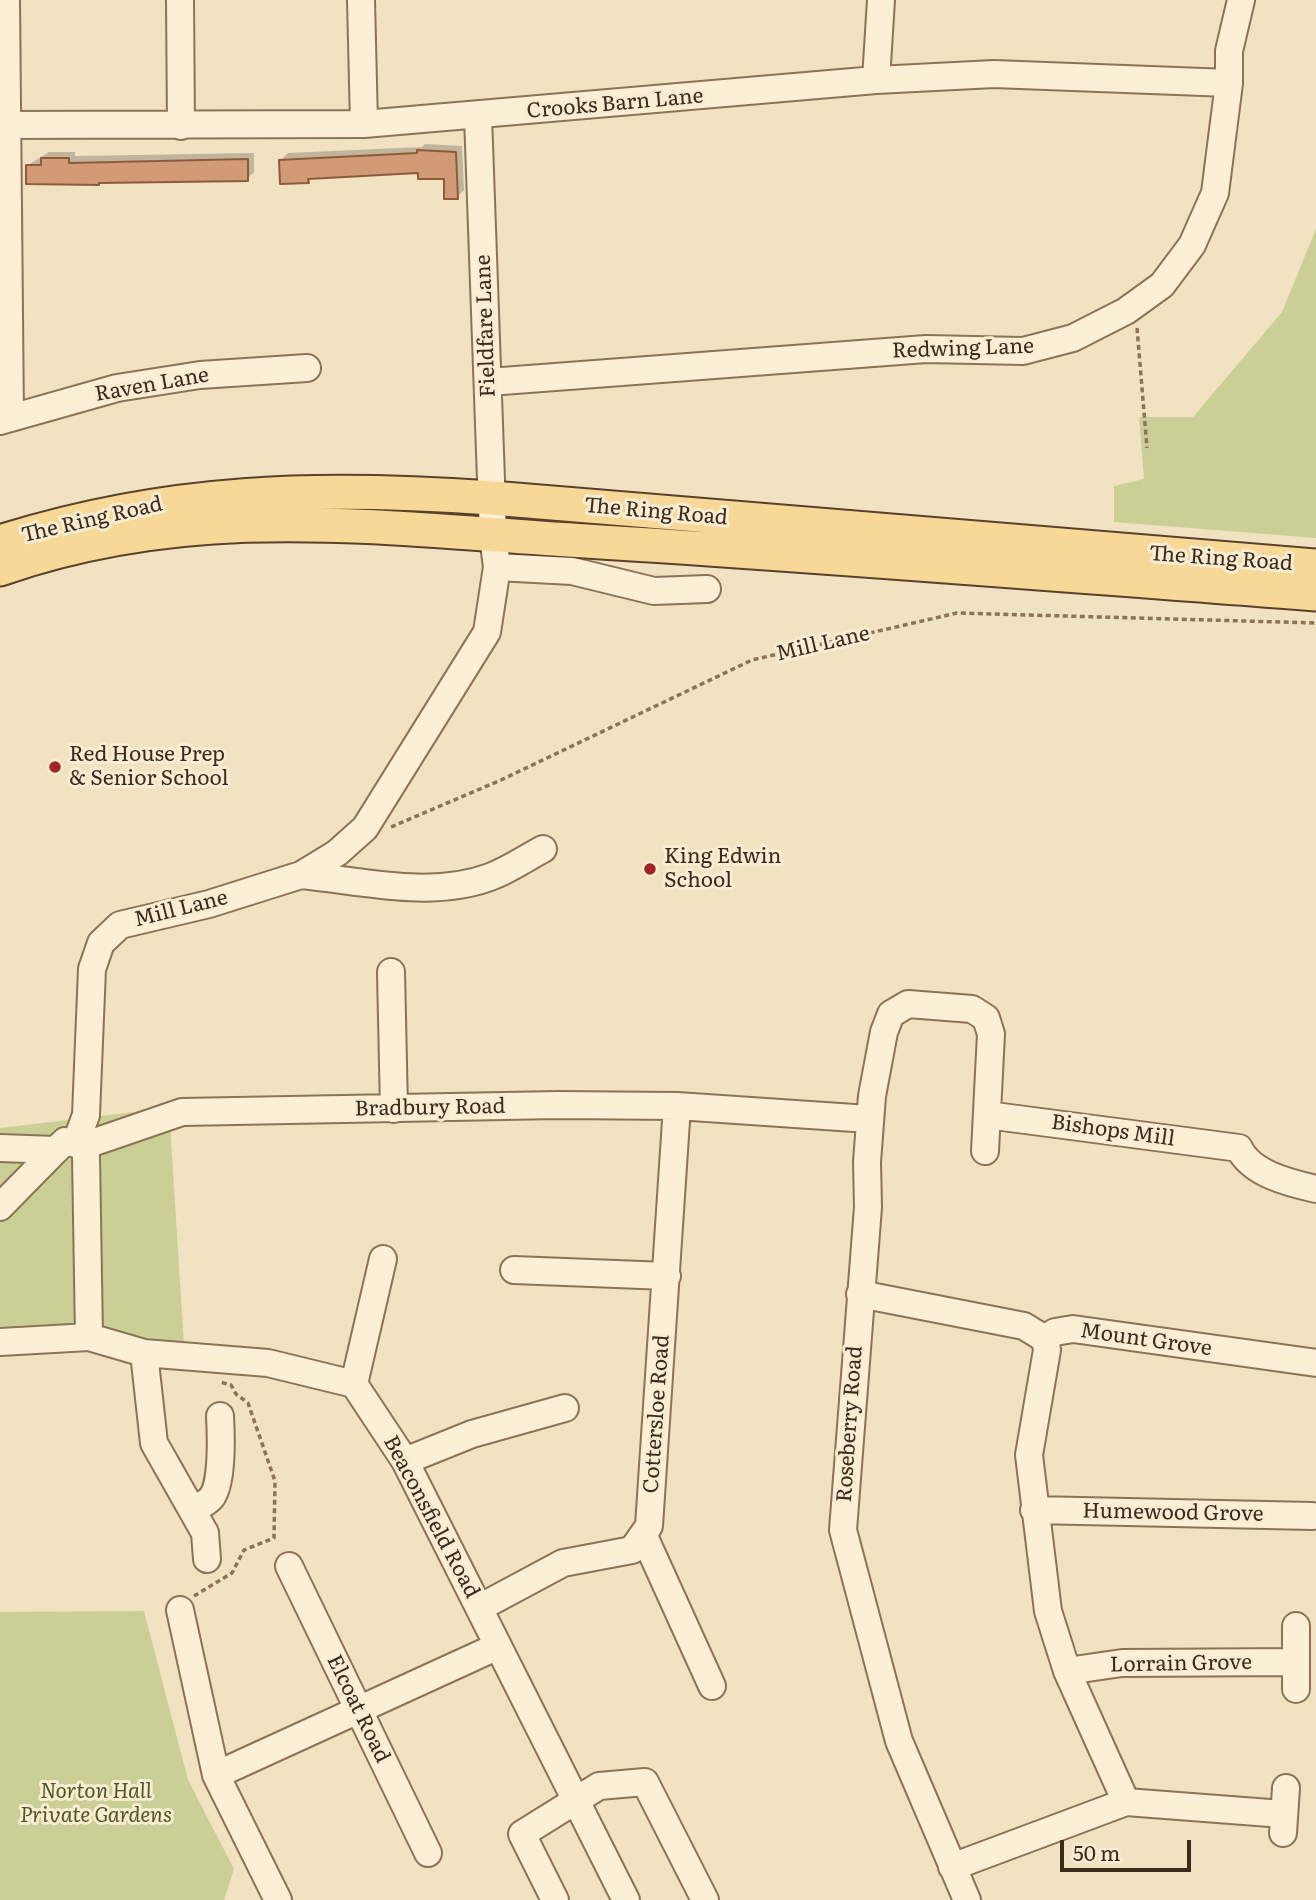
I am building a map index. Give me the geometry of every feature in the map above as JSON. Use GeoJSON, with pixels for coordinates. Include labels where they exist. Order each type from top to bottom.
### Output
{"type":"FeatureCollection","features":[{"type":"Feature","properties":{"kind":"main road","name":"The Ring Road"},"geometry":{"type":"LineString","coordinates":[[0,542],[115,511],[223,495],[362,491],[492,498],[1316,566]]}},
{"type":"Feature","properties":{"kind":"main road","name":"The Ring Road"},"geometry":{"type":"LineString","coordinates":[[0,569],[86,544],[189,527],[288,522],[495,551],[1316,594]]}},
{"type":"Feature","properties":{"kind":"street"},"geometry":{"type":"LineString","coordinates":[[5,419],[3,125],[6,0]]}},
{"type":"Feature","properties":{"kind":"street"},"geometry":{"type":"LineString","coordinates":[[180,0],[181,126]]}},
{"type":"Feature","properties":{"kind":"street"},"geometry":{"type":"LineString","coordinates":[[361,0],[364,124]]}},
{"type":"Feature","properties":{"kind":"street"},"geometry":{"type":"LineString","coordinates":[[876,80],[881,0]]}},
{"type":"Feature","properties":{"kind":"street","name":"Redwing Lane"},"geometry":{"type":"LineString","coordinates":[[489,382],[926,349],[1023,351],[1073,338],[1135,305],[1162,285],[1192,245],[1215,193],[1229,83],[1228,51],[1241,0]]}},
{"type":"Feature","properties":{"kind":"street","name":"Crooks Barn Lane"},"geometry":{"type":"LineString","coordinates":[[3,125],[364,124],[876,80],[994,74],[1229,83]]}},
{"type":"Feature","properties":{"kind":"street","name":"Fieldfare Lane"},"geometry":{"type":"LineString","coordinates":[[301,875],[337,853],[365,828],[487,632],[495,551],[478,116]]}},
{"type":"Feature","properties":{"kind":"street","name":"Raven Lane"},"geometry":{"type":"LineString","coordinates":[[5,419],[117,388],[200,375],[307,368]]}},
{"type":"Feature","properties":{"kind":"street"},"geometry":{"type":"LineString","coordinates":[[495,551],[654,591],[707,589]]}},
{"type":"Feature","properties":{"kind":"street"},"geometry":{"type":"LineString","coordinates":[[301,875],[428,888],[455,886],[491,877],[543,849]]}},
{"type":"Feature","properties":{"kind":"street","name":"Mill Lane"},"geometry":{"type":"LineString","coordinates":[[89,1337],[86,1156],[72,1146],[86,1115],[92,969],[101,943],[120,925],[209,904],[301,875]]}},
{"type":"Feature","properties":{"kind":"street"},"geometry":{"type":"LineString","coordinates":[[391,972],[394,1109]]}},
{"type":"Feature","properties":{"kind":"street","name":"Roseberry Road"},"geometry":{"type":"LineString","coordinates":[[967,1900],[898,1741],[843,1530],[868,1207],[869,1119],[884,1032],[891,1014],[908,1004],[972,1009],[986,1018],[991,1034],[987,1115]]}},
{"type":"Feature","properties":{"kind":"street","name":"Bradbury Road"},"geometry":{"type":"LineString","coordinates":[[0,1148],[72,1146],[182,1112],[677,1106],[869,1119]]}},
{"type":"Feature","properties":{"kind":"street","name":"Cottersloe Road"},"geometry":{"type":"LineString","coordinates":[[644,1536],[649,1525],[677,1106]]}},
{"type":"Feature","properties":{"kind":"street"},"geometry":{"type":"LineString","coordinates":[[985,1151],[987,1115]]}},
{"type":"Feature","properties":{"kind":"street","name":"Bishops Mill"},"geometry":{"type":"LineString","coordinates":[[987,1115],[1239,1148],[1244,1160],[1252,1165],[1274,1176],[1316,1189]]}},
{"type":"Feature","properties":{"kind":"street"},"geometry":{"type":"LineString","coordinates":[[0,1207],[72,1146]]}},
{"type":"Feature","properties":{"kind":"street"},"geometry":{"type":"LineString","coordinates":[[0,1342],[89,1337],[144,1353],[268,1363],[354,1384],[383,1259]]}},
{"type":"Feature","properties":{"kind":"street"},"geometry":{"type":"LineString","coordinates":[[514,1270],[667,1276]]}},
{"type":"Feature","properties":{"kind":"street"},"geometry":{"type":"LineString","coordinates":[[860,1294],[1024,1326],[1045,1339],[1046,1350],[1029,1455],[1048,1611],[1067,1671],[1126,1802]]}},
{"type":"Feature","properties":{"kind":"street","name":"Mount Grove"},"geometry":{"type":"LineString","coordinates":[[1045,1339],[1055,1332],[1073,1329],[1316,1363]]}},
{"type":"Feature","properties":{"kind":"street"},"geometry":{"type":"LineString","coordinates":[[144,1353],[154,1443],[205,1534],[208,1559]]}},
{"type":"Feature","properties":{"kind":"street","name":"Beaconsfield Road"},"geometry":{"type":"LineString","coordinates":[[354,1384],[405,1461],[496,1647],[626,1900]]}},
{"type":"Feature","properties":{"kind":"street"},"geometry":{"type":"LineString","coordinates":[[405,1461],[472,1434],[565,1408]]}},
{"type":"Feature","properties":{"kind":"street"},"geometry":{"type":"LineString","coordinates":[[192,1510],[211,1499],[217,1488],[222,1436],[220,1416]]}},
{"type":"Feature","properties":{"kind":"street","name":"Humewood Grove"},"geometry":{"type":"LineString","coordinates":[[1034,1510],[1312,1516]]}},
{"type":"Feature","properties":{"kind":"street"},"geometry":{"type":"LineString","coordinates":[[479,1608],[563,1563],[632,1550],[644,1536],[712,1686]]}},
{"type":"Feature","properties":{"kind":"street","name":"Elcoat Road"},"geometry":{"type":"LineString","coordinates":[[289,1566],[428,1853]]}},
{"type":"Feature","properties":{"kind":"street"},"geometry":{"type":"LineString","coordinates":[[180,1610],[216,1775],[278,1900]]}},
{"type":"Feature","properties":{"kind":"street"},"geometry":{"type":"LineString","coordinates":[[1296,1626],[1296,1689]]}},
{"type":"Feature","properties":{"kind":"street"},"geometry":{"type":"LineString","coordinates":[[216,1775],[496,1647]]}},
{"type":"Feature","properties":{"kind":"street","name":"Lorrain Grove"},"geometry":{"type":"LineString","coordinates":[[1067,1671],[1122,1662],[1296,1662]]}},
{"type":"Feature","properties":{"kind":"street"},"geometry":{"type":"LineString","coordinates":[[555,1900],[522,1834],[600,1786],[645,1782],[705,1900]]}},
{"type":"Feature","properties":{"kind":"street"},"geometry":{"type":"LineString","coordinates":[[952,1867],[1126,1802],[1283,1824],[1286,1788]]}},
{"type":"Feature","properties":{"kind":"path"},"geometry":{"type":"LineString","coordinates":[[1135,305],[1147,448]]}},
{"type":"Feature","properties":{"kind":"path","name":"Mill Lane"},"geometry":{"type":"LineString","coordinates":[[365,828],[389,828],[501,780],[752,660],[957,613],[1316,623]]}},
{"type":"Feature","properties":{"kind":"green space"},"geometry":{"type":"Polygon","coordinates":[[[1316,229],[1316,538],[1114,522],[1114,486],[1144,479],[1139,417],[1193,417],[1282,312],[1316,229]]]}},
{"type":"Feature","properties":{"kind":"green space"},"geometry":{"type":"Polygon","coordinates":[[[169,1108],[184,1345],[0,1356],[0,1128],[169,1108]]]}},
{"type":"Feature","properties":{"kind":"green space","name":"Norton Hall Private Gardens"},"geometry":{"type":"Polygon","coordinates":[[[144,1611],[188,1780],[234,1869],[224,1900],[0,1900],[0,1612],[144,1611]]]}},
{"type":"Feature","properties":{"kind":"building"},"geometry":{"type":"Polygon","coordinates":[[[417,150],[456,152],[458,199],[444,199],[444,179],[418,179],[418,173],[308,179],[309,183],[280,184],[279,160],[417,153],[417,150]]]}},
{"type":"Feature","properties":{"kind":"building"},"geometry":{"type":"Polygon","coordinates":[[[41,158],[69,158],[69,163],[248,159],[248,181],[26,184],[26,165],[41,165],[41,158]]]}},
{"type":"Feature","properties":{"kind":"place","name":"Red House Prep & Senior School"},"geometry":{"type":"Point","coordinates":[55,767]}},
{"type":"Feature","properties":{"kind":"place","name":"King Edwin School"},"geometry":{"type":"Point","coordinates":[650,869]}}]}
